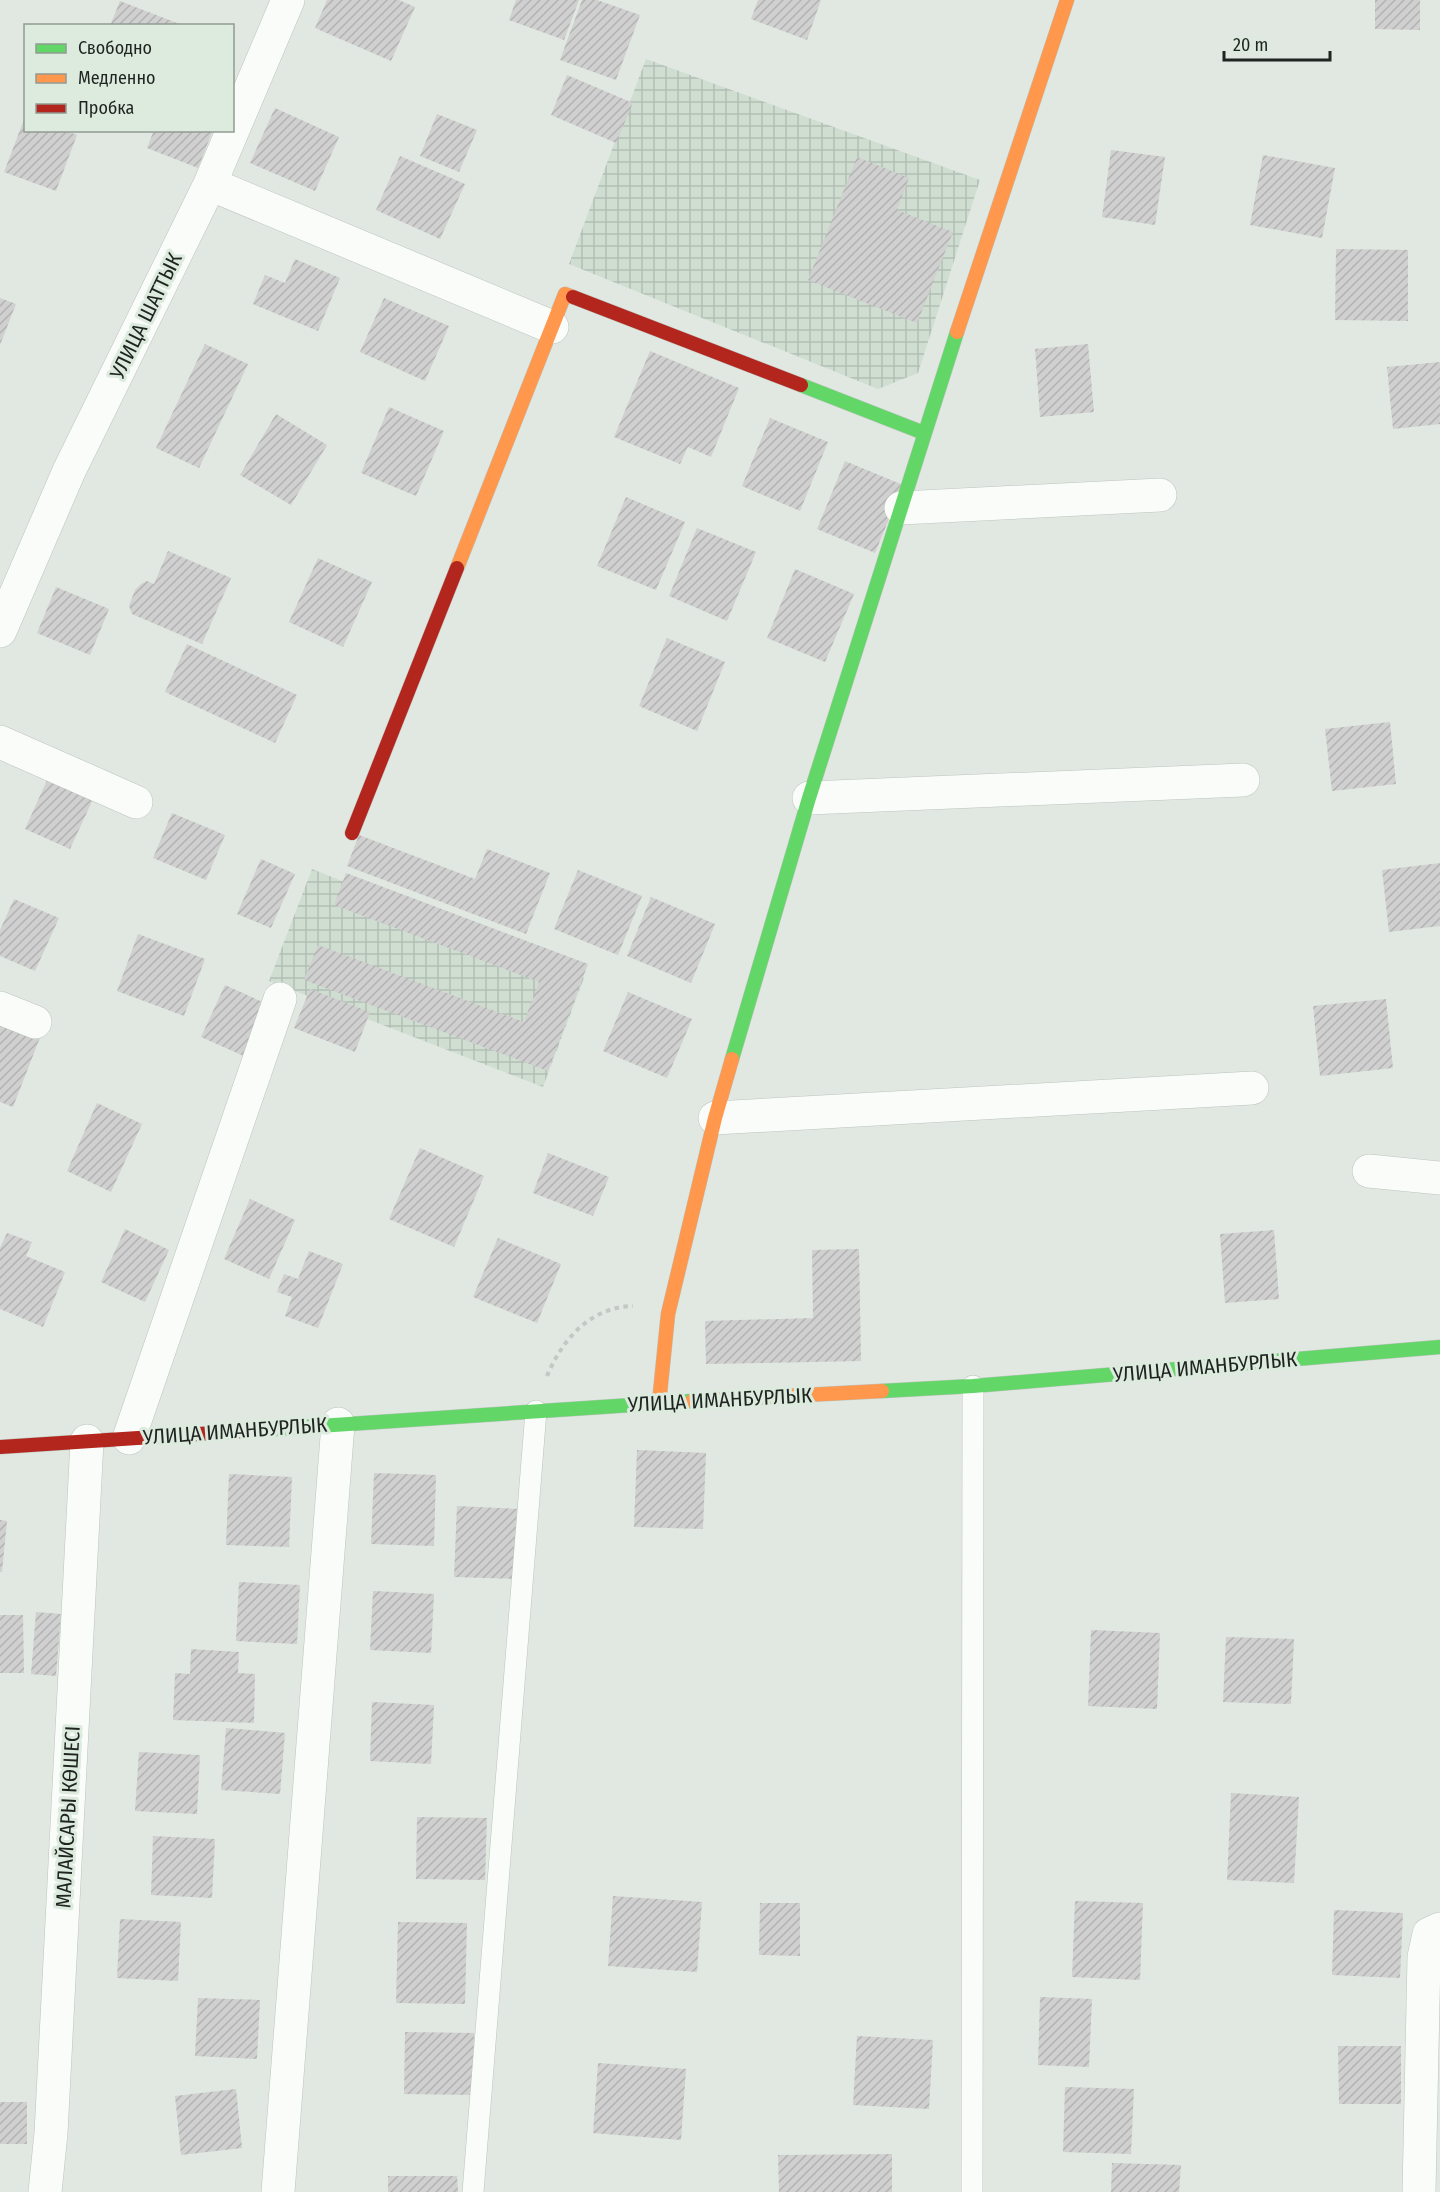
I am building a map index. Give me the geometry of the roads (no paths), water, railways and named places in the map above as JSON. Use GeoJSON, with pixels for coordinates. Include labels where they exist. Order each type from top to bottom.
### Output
{"type":"FeatureCollection","features":[{"type":"Feature","properties":{"kind":"street","name":"УЛИЦА ШАТТЫК"},"geometry":{"type":"LineString","coordinates":[[234,127],[288,0]]}},
{"type":"Feature","properties":{"kind":"street"},"geometry":{"type":"LineString","coordinates":[[659,1403],[668,1314],[715,1118],[810,798],[924,433],[1066,0]]}},
{"type":"Feature","properties":{"kind":"street","name":"УЛИЦА ШАТТЫК"},"geometry":{"type":"LineString","coordinates":[[0,631],[69,471],[210,184],[232,132]]}},
{"type":"Feature","properties":{"kind":"street"},"geometry":{"type":"LineString","coordinates":[[210,184],[552,327]]}},
{"type":"Feature","properties":{"kind":"street"},"geometry":{"type":"LineString","coordinates":[[352,833],[565,294],[924,433]]}},
{"type":"Feature","properties":{"kind":"street"},"geometry":{"type":"LineString","coordinates":[[901,508],[1160,495]]}},
{"type":"Feature","properties":{"kind":"street"},"geometry":{"type":"LineString","coordinates":[[0,742],[136,802]]}},
{"type":"Feature","properties":{"kind":"street"},"geometry":{"type":"LineString","coordinates":[[810,798],[1243,780]]}},
{"type":"Feature","properties":{"kind":"street"},"geometry":{"type":"LineString","coordinates":[[129,1438],[280,999]]}},
{"type":"Feature","properties":{"kind":"street"},"geometry":{"type":"LineString","coordinates":[[0,1008],[35,1022]]}},
{"type":"Feature","properties":{"kind":"street"},"geometry":{"type":"LineString","coordinates":[[715,1118],[1252,1088]]}},
{"type":"Feature","properties":{"kind":"street"},"geometry":{"type":"LineString","coordinates":[[1369,1171],[1440,1178]]}},
{"type":"Feature","properties":{"kind":"street","name":"УЛИЦА ИМАНБУРЛЫК"},"geometry":{"type":"LineString","coordinates":[[0,1447],[659,1403],[973,1386],[1440,1347]]}},
{"type":"Feature","properties":{"kind":"street"},"geometry":{"type":"LineString","coordinates":[[278,2192],[338,1424]]}},
{"type":"Feature","properties":{"kind":"street","name":"МАЛАЙСАРЫ КӨШЕСІ"},"geometry":{"type":"LineString","coordinates":[[45,2192],[51,2133],[87,1441]]}},
{"type":"Feature","properties":{"kind":"street"},"geometry":{"type":"LineString","coordinates":[[1419,2192],[1424,1957],[1429,1934],[1440,1929]]}},
{"type":"Feature","properties":{"kind":"lane"},"geometry":{"type":"LineString","coordinates":[[972,2192],[973,1386]]}},
{"type":"Feature","properties":{"kind":"lane"},"geometry":{"type":"LineString","coordinates":[[473,2192],[536,1411]]}}]}
